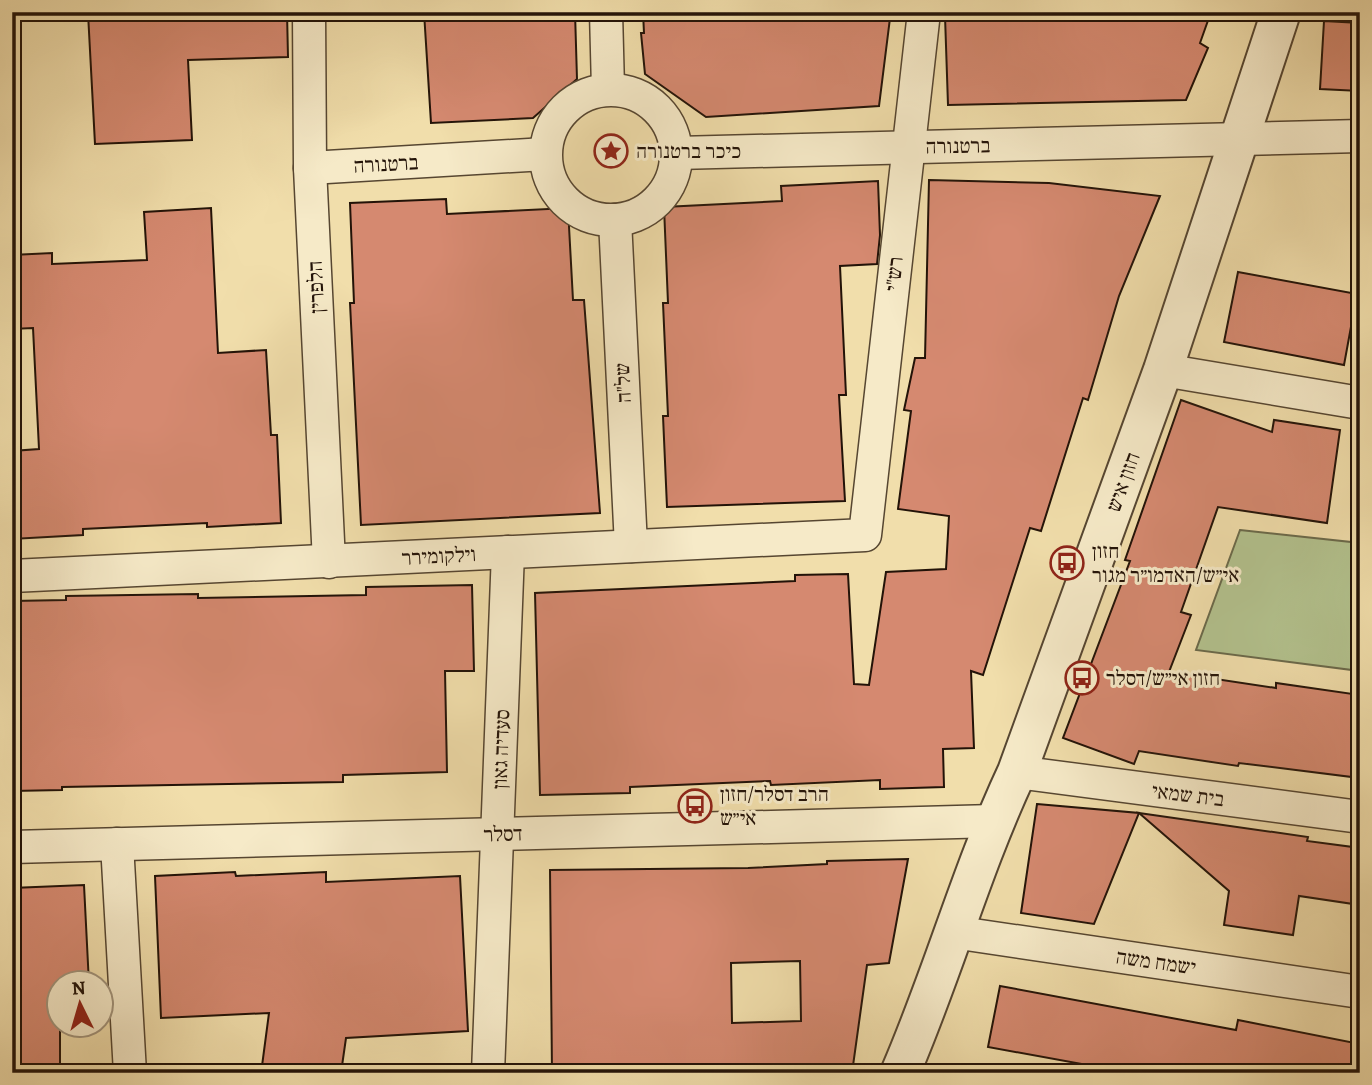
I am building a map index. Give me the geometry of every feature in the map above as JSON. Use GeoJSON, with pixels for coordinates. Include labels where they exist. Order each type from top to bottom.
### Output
{"type":"FeatureCollection","features":[{"type":"Feature","properties":{"kind":"street","name":"הלפרין"},"geometry":{"type":"LineString","coordinates":[[309,12],[310,168],[328,562]]}},
{"type":"Feature","properties":{"kind":"street"},"geometry":{"type":"LineString","coordinates":[[606,12],[608,89]]}},
{"type":"Feature","properties":{"kind":"street","name":"רש\"י"},"geometry":{"type":"LineString","coordinates":[[865,535],[924,12]]}},
{"type":"Feature","properties":{"kind":"street","name":"חזון איש"},"geometry":{"type":"LineString","coordinates":[[900,1073],[921,1025],[994,821],[1017,772],[1164,370],[1281,12]]}},
{"type":"Feature","properties":{"kind":"street"},"geometry":{"type":"LineString","coordinates":[[608,89],[628,92],[655,107],[673,133],[677,153],[674,173],[665,191],[643,211],[615,220],[593,218],[574,208],[559,194],[549,175],[545,154],[553,126],[571,103],[589,93],[608,89]]}},
{"type":"Feature","properties":{"kind":"street","name":"ברטנורה"},"geometry":{"type":"LineString","coordinates":[[677,153],[1360,136]]}},
{"type":"Feature","properties":{"kind":"street","name":"ברטנורה"},"geometry":{"type":"LineString","coordinates":[[310,168],[545,154]]}},
{"type":"Feature","properties":{"kind":"street","name":"של\"ה"},"geometry":{"type":"LineString","coordinates":[[615,220],[631,546]]}},
{"type":"Feature","properties":{"kind":"street"},"geometry":{"type":"LineString","coordinates":[[1164,370],[1360,403]]}},
{"type":"Feature","properties":{"kind":"street","name":"וילקומירר"},"geometry":{"type":"LineString","coordinates":[[12,576],[865,535]]}},
{"type":"Feature","properties":{"kind":"street","name":"סעדיה גאון"},"geometry":{"type":"LineString","coordinates":[[488,1073],[508,552]]}},
{"type":"Feature","properties":{"kind":"street","name":"בית שמאי"},"geometry":{"type":"LineString","coordinates":[[1017,772],[1360,817]]}},
{"type":"Feature","properties":{"kind":"street","name":"דסלר"},"geometry":{"type":"LineString","coordinates":[[12,847],[994,821]]}},
{"type":"Feature","properties":{"kind":"street"},"geometry":{"type":"LineString","coordinates":[[117,844],[130,1073]]}},
{"type":"Feature","properties":{"kind":"street","name":"ישמח משה"},"geometry":{"type":"LineString","coordinates":[[953,932],[1360,992]]}},
{"type":"Feature","properties":{"kind":"street","name":"חזון איש"},"geometry":{"type":"LineString","coordinates":[[921,1025],[921,1073]]}},
{"type":"Feature","properties":{"kind":"green space"},"geometry":{"type":"Polygon","coordinates":[[[1240,530],[1360,543],[1360,671],[1196,650],[1240,530]]]}},
{"type":"Feature","properties":{"kind":"building"},"geometry":{"type":"Polygon","coordinates":[[[287,12],[288,57],[188,60],[192,140],[95,144],[88,13],[287,12]]]}},
{"type":"Feature","properties":{"kind":"building"},"geometry":{"type":"Polygon","coordinates":[[[424,12],[575,12],[577,79],[533,118],[431,123],[424,12]]]}},
{"type":"Feature","properties":{"kind":"building"},"geometry":{"type":"Polygon","coordinates":[[[643,12],[844,12],[890,18],[879,106],[706,117],[645,74],[641,33],[644,33],[643,12]]]}},
{"type":"Feature","properties":{"kind":"building"},"geometry":{"type":"Polygon","coordinates":[[[1211,12],[1200,43],[1208,48],[1186,100],[948,105],[945,16],[1211,12]]]}},
{"type":"Feature","properties":{"kind":"building"},"geometry":{"type":"Polygon","coordinates":[[[1324,21],[1360,23],[1360,91],[1320,89],[1324,21]]]}},
{"type":"Feature","properties":{"kind":"building"},"geometry":{"type":"Polygon","coordinates":[[[929,180],[1049,183],[1160,196],[1119,296],[1088,400],[1083,398],[1041,531],[1030,528],[983,675],[971,671],[974,748],[943,749],[944,787],[880,789],[880,780],[771,785],[770,781],[630,787],[630,793],[540,795],[535,593],[795,581],[795,575],[848,574],[854,684],[869,685],[886,572],[946,569],[949,516],[898,509],[911,411],[904,410],[915,358],[925,358],[929,180]]]}},
{"type":"Feature","properties":{"kind":"building"},"geometry":{"type":"Polygon","coordinates":[[[878,181],[880,235],[877,264],[840,266],[846,395],[839,395],[845,501],[667,507],[663,416],[668,416],[663,303],[668,303],[664,207],[782,201],[781,186],[878,181]]]}},
{"type":"Feature","properties":{"kind":"building"},"geometry":{"type":"Polygon","coordinates":[[[446,199],[447,214],[568,208],[573,300],[584,300],[600,513],[361,525],[350,303],[354,303],[350,203],[446,199]]]}},
{"type":"Feature","properties":{"kind":"building"},"geometry":{"type":"Polygon","coordinates":[[[211,208],[218,353],[266,350],[271,435],[277,435],[281,523],[207,527],[207,523],[83,529],[83,535],[12,539],[12,451],[39,449],[33,328],[12,329],[12,255],[52,253],[52,264],[147,260],[144,212],[211,208]]]}},
{"type":"Feature","properties":{"kind":"building"},"geometry":{"type":"Polygon","coordinates":[[[1238,272],[1357,294],[1344,365],[1224,342],[1238,272]]]}},
{"type":"Feature","properties":{"kind":"building"},"geometry":{"type":"Polygon","coordinates":[[[1181,400],[1272,432],[1274,420],[1340,430],[1327,523],[1218,507],[1181,612],[1191,615],[1169,672],[1276,688],[1276,683],[1360,695],[1360,778],[1239,763],[1238,766],[1139,751],[1134,764],[1063,738],[1130,561],[1125,560],[1181,400]]]}},
{"type":"Feature","properties":{"kind":"building"},"geometry":{"type":"Polygon","coordinates":[[[472,585],[474,671],[445,671],[447,772],[343,775],[343,782],[62,787],[62,790],[12,791],[12,601],[66,600],[66,596],[198,594],[198,598],[366,595],[366,587],[472,585]]]}},
{"type":"Feature","properties":{"kind":"building"},"geometry":{"type":"Polygon","coordinates":[[[1037,804],[1139,813],[1094,924],[1021,913],[1037,804]]]}},
{"type":"Feature","properties":{"kind":"building"},"geometry":{"type":"Polygon","coordinates":[[[1139,813],[1308,837],[1307,841],[1360,848],[1360,905],[1299,896],[1293,935],[1224,925],[1229,891],[1139,813]]]}},
{"type":"Feature","properties":{"kind":"building"},"geometry":{"type":"Polygon","coordinates":[[[908,859],[889,963],[867,965],[852,1073],[552,1073],[550,870],[748,868],[827,864],[827,861],[908,859]],[[800,961],[731,963],[732,1023],[801,1021],[800,961]]]}},
{"type":"Feature","properties":{"kind":"building"},"geometry":{"type":"Polygon","coordinates":[[[235,872],[236,876],[326,872],[326,882],[460,876],[468,1031],[346,1038],[341,1073],[309,1073],[262,1066],[269,1013],[161,1018],[155,876],[235,872]]]}},
{"type":"Feature","properties":{"kind":"building"},"geometry":{"type":"Polygon","coordinates":[[[84,885],[88,970],[46,970],[46,1040],[60,1040],[60,1073],[21,1073],[12,888],[84,885]]]}},
{"type":"Feature","properties":{"kind":"building"},"geometry":{"type":"Polygon","coordinates":[[[1000,986],[1236,1030],[1238,1020],[1360,1044],[1360,1073],[1131,1073],[988,1047],[1000,986]]]}},
{"type":"Feature","properties":{"kind":"place","name":"כיכר ברטנורה"},"geometry":{"type":"Point","coordinates":[611,151]}},
{"type":"Feature","properties":{"kind":"place","name":"חזון אי״ש/האדמו״ר מגור"},"geometry":{"type":"Point","coordinates":[1067,563]}},
{"type":"Feature","properties":{"kind":"place","name":"חזון אי״ש/דסלר"},"geometry":{"type":"Point","coordinates":[1082,678]}},
{"type":"Feature","properties":{"kind":"place","name":"הרב דסלר/חזון אי״ש"},"geometry":{"type":"Point","coordinates":[695,806]}}]}
